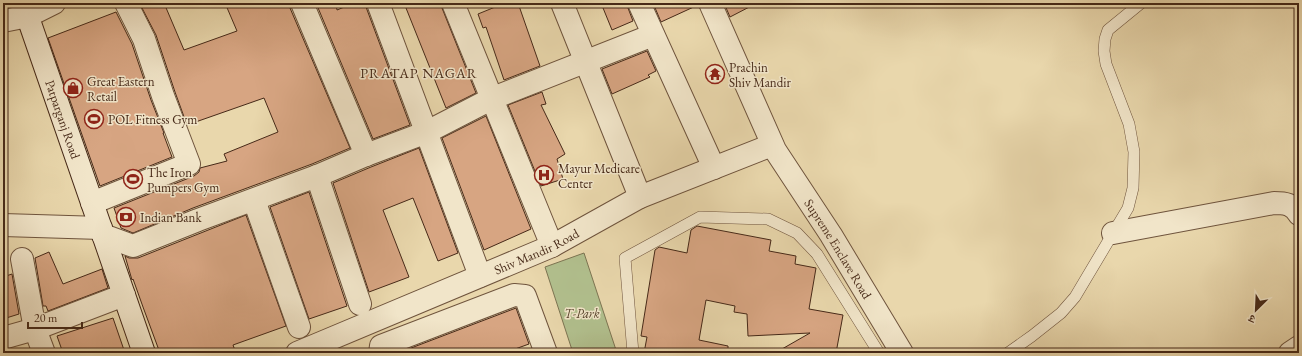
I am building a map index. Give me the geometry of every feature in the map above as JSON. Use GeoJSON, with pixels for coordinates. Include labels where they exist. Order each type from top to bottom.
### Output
{"type":"FeatureCollection","features":[{"type":"Feature","properties":{"kind":"street"},"geometry":{"type":"LineString","coordinates":[[3,21],[26,10],[54,3]]}},
{"type":"Feature","properties":{"kind":"street"},"geometry":{"type":"LineString","coordinates":[[92,203],[189,164],[163,96],[144,39],[126,3]]}},
{"type":"Feature","properties":{"kind":"street"},"geometry":{"type":"LineString","coordinates":[[302,3],[366,155]]}},
{"type":"Feature","properties":{"kind":"street"},"geometry":{"type":"LineString","coordinates":[[378,3],[480,276]]}},
{"type":"Feature","properties":{"kind":"street"},"geometry":{"type":"LineString","coordinates":[[453,3],[493,98],[552,246]]}},
{"type":"Feature","properties":{"kind":"street"},"geometry":{"type":"LineString","coordinates":[[562,3],[640,197]]}},
{"type":"Feature","properties":{"kind":"street"},"geometry":{"type":"LineString","coordinates":[[639,3],[714,168]]}},
{"type":"Feature","properties":{"kind":"street","name":"Supreme Enclave Road"},"geometry":{"type":"LineString","coordinates":[[710,3],[772,145],[831,235],[902,353]]}},
{"type":"Feature","properties":{"kind":"street","name":"Patparganj Road"},"geometry":{"type":"LineString","coordinates":[[26,10],[144,353]]}},
{"type":"Feature","properties":{"kind":"street"},"geometry":{"type":"LineString","coordinates":[[3,225],[102,231],[133,246],[317,176],[366,155],[388,148],[427,132],[493,98],[653,35]]}},
{"type":"Feature","properties":{"kind":"street","name":"Shiv Mandir Road"},"geometry":{"type":"LineString","coordinates":[[297,353],[552,246],[640,197],[772,145]]}},
{"type":"Feature","properties":{"kind":"street"},"geometry":{"type":"LineString","coordinates":[[317,176],[360,304]]}},
{"type":"Feature","properties":{"kind":"street"},"geometry":{"type":"LineString","coordinates":[[254,200],[299,327]]}},
{"type":"Feature","properties":{"kind":"street"},"geometry":{"type":"LineString","coordinates":[[1113,233],[1274,203],[1287,203],[1299,214]]}},
{"type":"Feature","properties":{"kind":"street"},"geometry":{"type":"LineString","coordinates":[[22,259],[35,329],[44,353]]}},
{"type":"Feature","properties":{"kind":"street"},"geometry":{"type":"LineString","coordinates":[[441,292],[452,318]]}},
{"type":"Feature","properties":{"kind":"street"},"geometry":{"type":"LineString","coordinates":[[3,338],[35,329],[124,295]]}},
{"type":"Feature","properties":{"kind":"street"},"geometry":{"type":"LineString","coordinates":[[380,353],[381,346],[514,295],[525,296],[546,353]]}},
{"type":"Feature","properties":{"kind":"street"},"geometry":{"type":"LineString","coordinates":[[1290,353],[1299,347]]}},
{"type":"Feature","properties":{"kind":"lane"},"geometry":{"type":"LineString","coordinates":[[1008,353],[1061,313],[1075,297],[1128,208],[1133,188],[1134,152],[1129,124],[1106,64],[1104,51],[1105,39],[1108,30],[1141,3]]}},
{"type":"Feature","properties":{"kind":"lane"},"geometry":{"type":"LineString","coordinates":[[633,353],[624,258],[700,217],[768,219],[797,232],[817,254],[879,353]]}},
{"type":"Feature","properties":{"kind":"green space","name":"T-Park"},"geometry":{"type":"Polygon","coordinates":[[[584,253],[617,353],[573,353],[545,267],[584,253]]]}},
{"type":"Feature","properties":{"kind":"building"},"geometry":{"type":"Polygon","coordinates":[[[154,3],[164,3],[184,50],[237,31],[225,3],[290,3],[290,8],[350,148],[312,164],[193,208],[133,233],[121,228],[114,208],[194,176],[199,172],[200,168],[227,161],[224,154],[278,132],[264,98],[187,125],[156,35],[142,8],[154,3]]]}},
{"type":"Feature","properties":{"kind":"building"},"geometry":{"type":"Polygon","coordinates":[[[316,3],[336,3],[337,10],[354,3],[366,3],[366,7],[410,125],[373,139],[316,3]]]}},
{"type":"Feature","properties":{"kind":"building"},"geometry":{"type":"Polygon","coordinates":[[[404,3],[440,3],[476,93],[446,108],[404,3]]]}},
{"type":"Feature","properties":{"kind":"building"},"geometry":{"type":"Polygon","coordinates":[[[505,3],[518,3],[540,66],[504,80],[486,27],[483,28],[478,14],[505,3]]]}},
{"type":"Feature","properties":{"kind":"building"},"geometry":{"type":"Polygon","coordinates":[[[601,3],[627,3],[633,21],[612,30],[601,3]]]}},
{"type":"Feature","properties":{"kind":"building"},"geometry":{"type":"Polygon","coordinates":[[[653,3],[698,3],[698,5],[661,22],[653,3]]]}},
{"type":"Feature","properties":{"kind":"building"},"geometry":{"type":"Polygon","coordinates":[[[724,3],[757,3],[730,17],[724,3]]]}},
{"type":"Feature","properties":{"kind":"building"},"geometry":{"type":"Polygon","coordinates":[[[116,12],[132,44],[172,157],[100,186],[48,38],[116,12]]]}},
{"type":"Feature","properties":{"kind":"building"},"geometry":{"type":"Polygon","coordinates":[[[647,51],[656,71],[648,75],[650,77],[612,94],[602,69],[647,51]]]}},
{"type":"Feature","properties":{"kind":"building"},"geometry":{"type":"Polygon","coordinates":[[[542,92],[546,104],[541,105],[565,154],[557,159],[563,179],[541,186],[508,105],[542,92]]]}},
{"type":"Feature","properties":{"kind":"building"},"geometry":{"type":"Polygon","coordinates":[[[486,116],[531,229],[484,250],[442,138],[486,116]]]}},
{"type":"Feature","properties":{"kind":"building"},"geometry":{"type":"Polygon","coordinates":[[[419,148],[458,253],[438,261],[413,198],[383,210],[409,277],[369,292],[333,183],[419,148]]]}},
{"type":"Feature","properties":{"kind":"building"},"geometry":{"type":"Polygon","coordinates":[[[309,192],[347,306],[309,319],[270,207],[309,192]]]}},
{"type":"Feature","properties":{"kind":"building"},"geometry":{"type":"Polygon","coordinates":[[[246,215],[286,326],[233,345],[236,353],[160,353],[133,279],[132,280],[125,256],[129,258],[138,258],[246,215]]]}},
{"type":"Feature","properties":{"kind":"building"},"geometry":{"type":"Polygon","coordinates":[[[697,226],[771,240],[769,251],[796,256],[795,264],[816,268],[809,309],[843,315],[836,353],[775,353],[810,333],[748,336],[747,314],[734,312],[735,306],[706,300],[699,340],[728,346],[728,353],[644,353],[647,337],[641,336],[655,250],[659,247],[687,253],[691,230],[697,226]]]}},
{"type":"Feature","properties":{"kind":"building"},"geometry":{"type":"Polygon","coordinates":[[[49,252],[63,284],[102,269],[108,288],[48,311],[46,306],[43,306],[35,258],[49,252]]]}},
{"type":"Feature","properties":{"kind":"building"},"geometry":{"type":"Polygon","coordinates":[[[12,274],[19,314],[3,319],[3,277],[12,274]]]}},
{"type":"Feature","properties":{"kind":"building"},"geometry":{"type":"Polygon","coordinates":[[[516,308],[529,344],[504,353],[398,353],[516,308]]]}},
{"type":"Feature","properties":{"kind":"building"},"geometry":{"type":"Polygon","coordinates":[[[113,318],[125,353],[63,353],[57,336],[113,318]]]}},
{"type":"Feature","properties":{"kind":"place","name":"Prachin Shiv Mandir"},"geometry":{"type":"Point","coordinates":[715,74]}},
{"type":"Feature","properties":{"kind":"place","name":"Great Eastern Retail"},"geometry":{"type":"Point","coordinates":[73,88]}},
{"type":"Feature","properties":{"kind":"place","name":"POL Fitness Gym"},"geometry":{"type":"Point","coordinates":[94,119]}},
{"type":"Feature","properties":{"kind":"place","name":"Mayur Medicare Center"},"geometry":{"type":"Point","coordinates":[544,175]}},
{"type":"Feature","properties":{"kind":"place","name":"The Iron Pumpers Gym"},"geometry":{"type":"Point","coordinates":[133,179]}},
{"type":"Feature","properties":{"kind":"place","name":"Indian Bank"},"geometry":{"type":"Point","coordinates":[126,217]}},
{"type":"Feature","properties":{"kind":"district","name":"PRATAP NAGAR"},"geometry":{"type":"Point","coordinates":[419,73]}}]}
